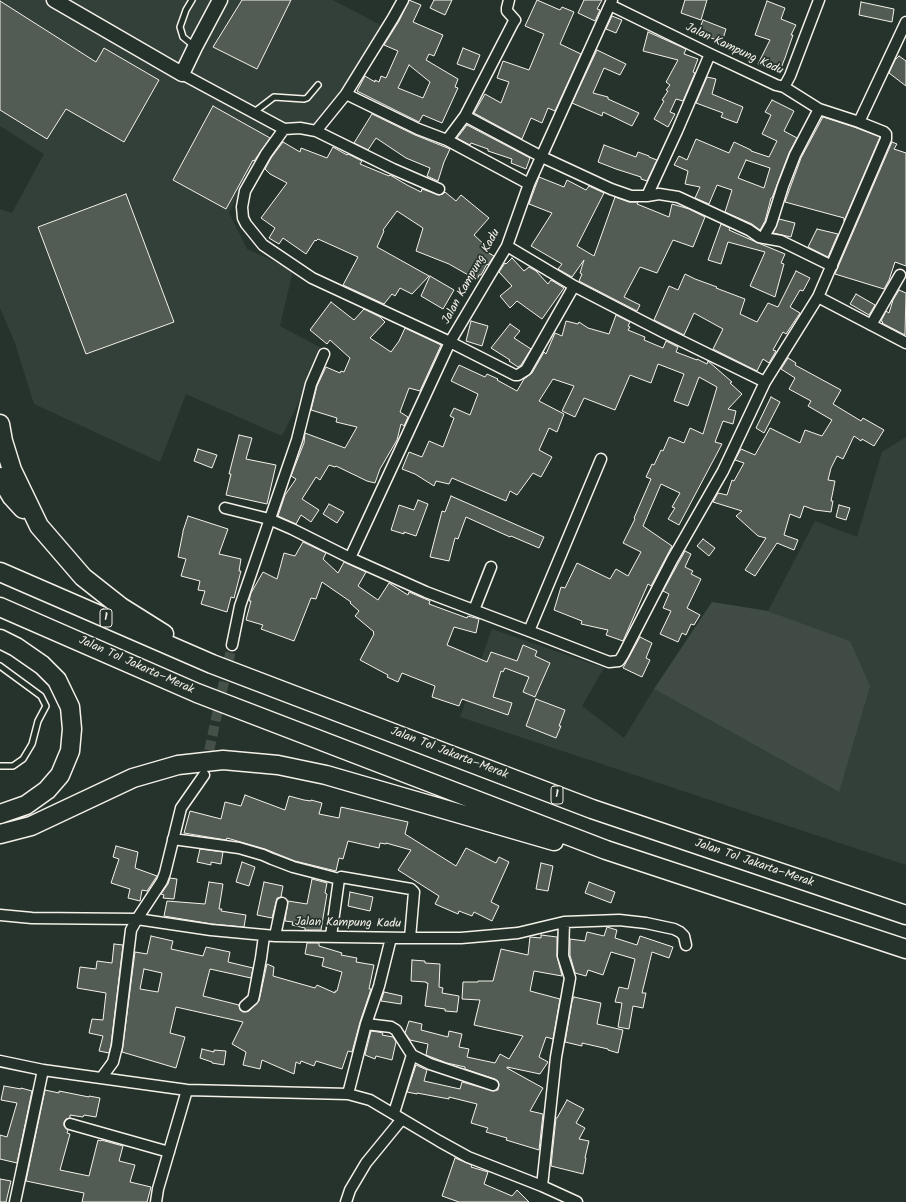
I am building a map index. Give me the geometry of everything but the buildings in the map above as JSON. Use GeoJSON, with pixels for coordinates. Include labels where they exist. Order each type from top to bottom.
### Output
{"type":"FeatureCollection","features":[{"type":"Feature","properties":{"kind":"highway"},"geometry":{"type":"LineString","coordinates":[[0,424],[3,441],[12,470],[39,526]]}},
{"type":"Feature","properties":{"kind":"highway"},"geometry":{"type":"LineString","coordinates":[[0,477],[12,497],[83,577],[121,607],[212,664]]}},
{"type":"Feature","properties":{"kind":"highway","name":"Jalan Tol Jakarta–Merak"},"geometry":{"type":"LineString","coordinates":[[0,572],[212,664],[592,809],[906,915]]}},
{"type":"Feature","properties":{"kind":"highway","name":"Jalan Tol Jakarta–Merak"},"geometry":{"type":"LineString","coordinates":[[0,607],[197,693],[606,850],[906,949]]}},
{"type":"Feature","properties":{"kind":"highway"},"geometry":{"type":"LineString","coordinates":[[0,639],[16,647],[42,665],[57,680],[70,707],[72,729],[70,751],[60,775],[52,785],[26,805],[0,814]]}},
{"type":"Feature","properties":{"kind":"highway"},"geometry":{"type":"LineString","coordinates":[[0,834],[31,826],[132,778],[178,765],[223,760],[278,765],[326,775],[564,844],[606,850]]}},
{"type":"Feature","properties":{"kind":"street"},"geometry":{"type":"LineString","coordinates":[[54,0],[182,74],[284,129],[300,128],[316,131],[393,169],[439,189]]}},
{"type":"Feature","properties":{"kind":"street"},"geometry":{"type":"LineString","coordinates":[[182,74],[194,46],[220,0]]}},
{"type":"Feature","properties":{"kind":"street"},"geometry":{"type":"LineString","coordinates":[[316,131],[346,94],[403,0]]}},
{"type":"Feature","properties":{"kind":"street"},"geometry":{"type":"LineString","coordinates":[[447,140],[465,116],[514,20],[507,11],[509,0]]}},
{"type":"Feature","properties":{"kind":"street","name":"Jalan Kampung Kadu"},"geometry":{"type":"LineString","coordinates":[[350,558],[450,342],[507,246],[529,184],[611,3],[710,54],[776,85],[784,87],[790,76],[819,0]]}},
{"type":"Feature","properties":{"kind":"street"},"geometry":{"type":"LineString","coordinates":[[859,122],[906,22]]}},
{"type":"Feature","properties":{"kind":"street"},"geometry":{"type":"LineString","coordinates":[[647,196],[677,132],[710,54]]}},
{"type":"Feature","properties":{"kind":"street"},"geometry":{"type":"LineString","coordinates":[[225,508],[269,519],[350,558],[426,592],[609,662],[619,661],[624,655],[672,560],[723,470],[764,382],[818,297],[886,139],[886,134],[884,132],[819,109],[784,87]]}},
{"type":"Feature","properties":{"kind":"street"},"geometry":{"type":"LineString","coordinates":[[346,94],[418,129],[447,140],[529,184]]}},
{"type":"Feature","properties":{"kind":"street"},"geometry":{"type":"LineString","coordinates":[[763,238],[771,224],[795,155],[819,109]]}},
{"type":"Feature","properties":{"kind":"street"},"geometry":{"type":"LineString","coordinates":[[465,116],[542,157],[611,189],[631,196],[659,194],[678,197],[749,230],[759,237],[781,241],[832,266]]}},
{"type":"Feature","properties":{"kind":"street"},"geometry":{"type":"LineString","coordinates":[[284,129],[266,154],[245,191],[242,207],[243,218],[263,246],[312,278],[450,342],[515,375],[521,374],[526,370],[574,286]]}},
{"type":"Feature","properties":{"kind":"street"},"geometry":{"type":"LineString","coordinates":[[507,246],[574,286],[764,382]]}},
{"type":"Feature","properties":{"kind":"street"},"geometry":{"type":"LineString","coordinates":[[871,325],[900,275]]}},
{"type":"Feature","properties":{"kind":"street"},"geometry":{"type":"LineString","coordinates":[[818,297],[906,343]]}},
{"type":"Feature","properties":{"kind":"street"},"geometry":{"type":"LineString","coordinates":[[232,645],[240,606],[297,440],[311,384],[324,354]]}},
{"type":"Feature","properties":{"kind":"street"},"geometry":{"type":"LineString","coordinates":[[530,631],[601,459]]}},
{"type":"Feature","properties":{"kind":"street"},"geometry":{"type":"LineString","coordinates":[[474,610],[491,567]]}},
{"type":"Feature","properties":{"kind":"street"},"geometry":{"type":"LineString","coordinates":[[102,1077],[113,1062],[115,1055],[131,930],[162,881],[181,808],[204,775]]}},
{"type":"Feature","properties":{"kind":"street"},"geometry":{"type":"LineString","coordinates":[[173,839],[249,850],[263,854],[293,867],[339,879],[341,877],[411,889],[414,892],[410,938]]}},
{"type":"Feature","properties":{"kind":"street"},"geometry":{"type":"LineString","coordinates":[[331,936],[339,879]]}},
{"type":"Feature","properties":{"kind":"street"},"geometry":{"type":"LineString","coordinates":[[275,936],[282,904]]}},
{"type":"Feature","properties":{"kind":"street","name":"Jalan Kampung Kadu"},"geometry":{"type":"LineString","coordinates":[[0,915],[32,918],[137,920],[264,936],[391,938],[461,938],[518,932],[564,922],[619,920],[646,923],[674,929],[684,936],[686,945]]}},
{"type":"Feature","properties":{"kind":"street"},"geometry":{"type":"LineString","coordinates":[[542,1186],[556,1057],[570,978],[563,956],[564,922]]}},
{"type":"Feature","properties":{"kind":"street"},"geometry":{"type":"LineString","coordinates":[[245,1006],[253,999],[264,936]]}},
{"type":"Feature","properties":{"kind":"street"},"geometry":{"type":"LineString","coordinates":[[348,1094],[366,1024],[379,986],[391,938]]}},
{"type":"Feature","properties":{"kind":"street"},"geometry":{"type":"LineString","coordinates":[[366,1024],[391,1026],[396,1030],[412,1055],[430,1064],[493,1085]]}},
{"type":"Feature","properties":{"kind":"street"},"geometry":{"type":"LineString","coordinates":[[346,1202],[350,1190],[366,1163],[398,1116],[412,1055]]}},
{"type":"Feature","properties":{"kind":"street"},"geometry":{"type":"LineString","coordinates":[[0,1061],[43,1070],[187,1090],[348,1094],[370,1100],[468,1157],[542,1186],[577,1202]]}},
{"type":"Feature","properties":{"kind":"street"},"geometry":{"type":"LineString","coordinates":[[15,1202],[21,1167],[43,1070]]}},
{"type":"Feature","properties":{"kind":"street"},"geometry":{"type":"LineString","coordinates":[[156,1202],[158,1188],[187,1090]]}},
{"type":"Feature","properties":{"kind":"street"},"geometry":{"type":"LineString","coordinates":[[70,1124],[169,1152]]}},
{"type":"Feature","properties":{"kind":"lane"},"geometry":{"type":"LineString","coordinates":[[192,0],[186,10],[180,28],[183,37],[194,46]]}},
{"type":"Feature","properties":{"kind":"lane"},"geometry":{"type":"LineString","coordinates":[[253,113],[274,97],[307,98],[318,85]]}},
{"type":"Feature","properties":{"kind":"lane"},"geometry":{"type":"LineString","coordinates":[[0,666],[41,696],[46,706],[38,721],[32,744],[23,759],[13,766],[0,766]]}},
{"type":"Feature","properties":{"kind":"shaded area"},"geometry":{"type":"Polygon","coordinates":[[[0,0],[333,0],[386,28],[359,72],[306,132],[277,119],[229,213],[247,249],[293,270],[280,326],[325,350],[282,436],[186,394],[160,462],[34,404],[15,343],[0,308],[0,209],[12,213],[44,154],[0,126],[0,0]]]}},
{"type":"Feature","properties":{"kind":"shaded area"},"geometry":{"type":"Polygon","coordinates":[[[906,437],[906,865],[460,717],[492,629],[604,668],[582,706],[624,738],[654,689],[839,792],[850,641],[768,611],[815,521],[857,537],[882,452],[906,437]]]}},
{"type":"Feature","properties":{"kind":"shaded area"},"geometry":{"type":"Polygon","coordinates":[[[712,602],[768,611],[850,641],[870,686],[839,792],[654,689],[712,602]]]}},
{"type":"Feature","properties":{"kind":"tunnel"},"geometry":{"type":"LineString","coordinates":[[206,765],[232,645]]}}]}
